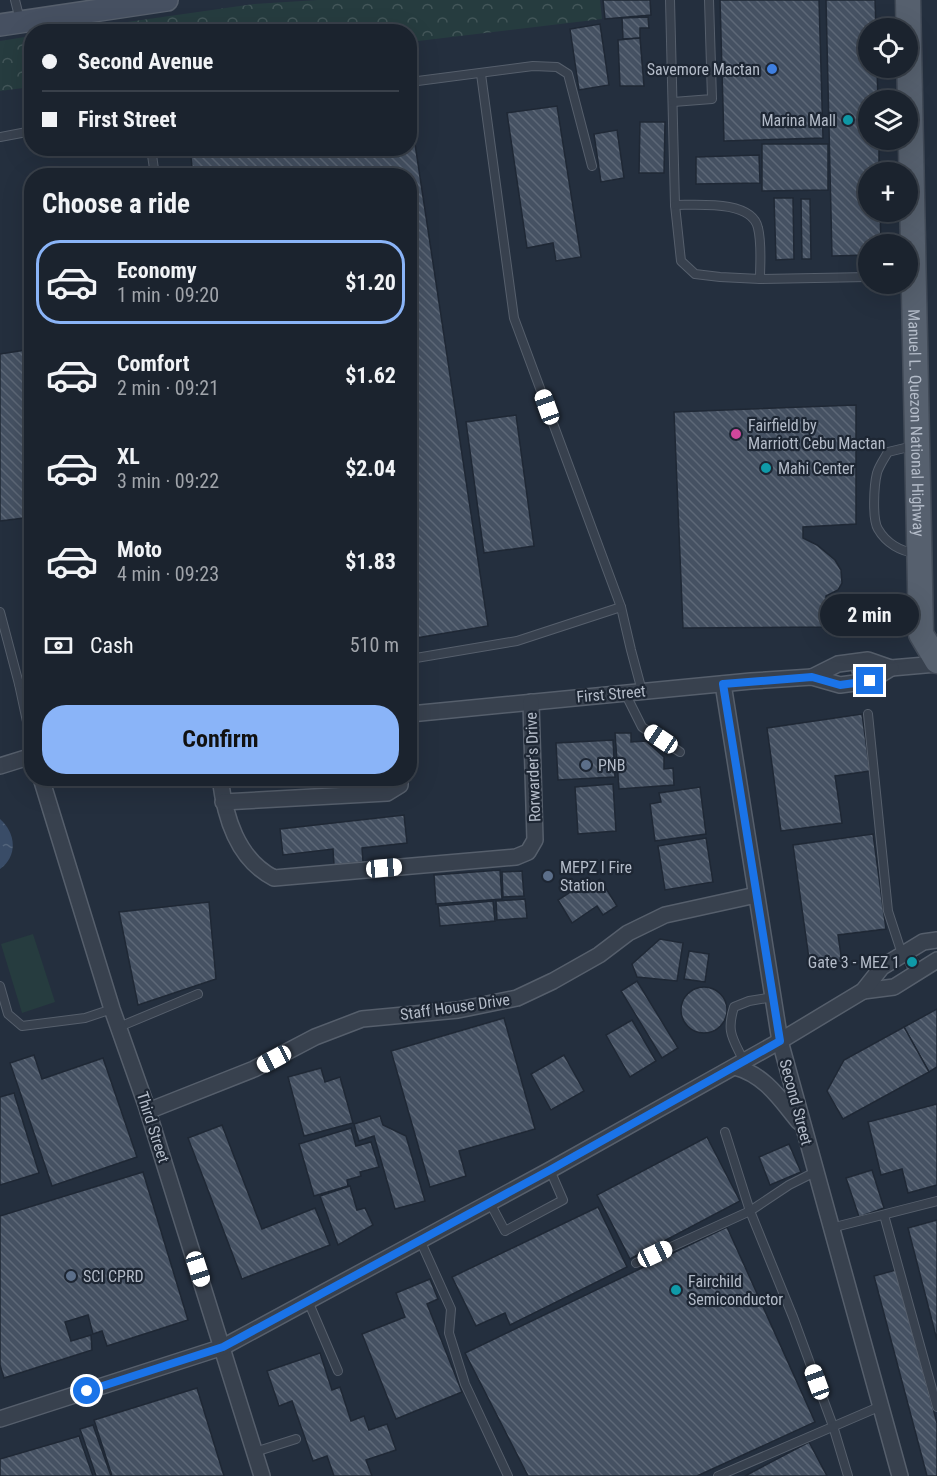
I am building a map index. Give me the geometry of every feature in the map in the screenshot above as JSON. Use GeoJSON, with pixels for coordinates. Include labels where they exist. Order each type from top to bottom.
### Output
{"type":"FeatureCollection","features":[{"type":"Feature","properties":{"kind":"main road","name":"Manuel L. Quezon National Highway"},"geometry":{"type":"LineString","coordinates":[[908,0],[910,234]]}},
{"type":"Feature","properties":{"kind":"main road","name":"Manuel L. Quezon National Highway"},"geometry":{"type":"LineString","coordinates":[[911,294],[918,445],[921,634],[937,662]]}},
{"type":"Feature","properties":{"kind":"street"},"geometry":{"type":"LineString","coordinates":[[10,23],[167,0]]}},
{"type":"Feature","properties":{"kind":"street","name":"First Street"},"geometry":{"type":"LineString","coordinates":[[812,677],[838,664],[868,660],[891,668]]}},
{"type":"Feature","properties":{"kind":"street","name":"First Street"},"geometry":{"type":"LineString","coordinates":[[417,713],[812,677],[840,685],[870,681],[891,668],[937,662]]}},
{"type":"Feature","properties":{"kind":"street","name":"Second Street"},"geometry":{"type":"LineString","coordinates":[[723,684],[780,1041],[900,1476]]}},
{"type":"Feature","properties":{"kind":"street","name":"Rorwarder's Drive"},"geometry":{"type":"LineString","coordinates":[[221,786],[223,802],[237,840],[259,870],[274,878],[516,857],[528,852],[535,840],[531,702]]}},
{"type":"Feature","properties":{"kind":"street"},"geometry":{"type":"LineString","coordinates":[[0,766],[24,758]]}},
{"type":"Feature","properties":{"kind":"street","name":"Third Street"},"geometry":{"type":"LineString","coordinates":[[43,786],[112,1009],[148,1111],[262,1476]]}},
{"type":"Feature","properties":{"kind":"street"},"geometry":{"type":"LineString","coordinates":[[223,802],[387,793],[398,786]]}},
{"type":"Feature","properties":{"kind":"street","name":"Staff House Drive"},"geometry":{"type":"LineString","coordinates":[[148,1111],[254,1070],[315,1037],[362,1019],[458,1010],[517,998],[553,981],[599,955],[628,933],[665,915],[756,895]]}},
{"type":"Feature","properties":{"kind":"street"},"geometry":{"type":"LineString","coordinates":[[0,1419],[223,1347],[490,1203],[780,1041],[863,991],[882,966],[923,942],[937,940]]}},
{"type":"Feature","properties":{"kind":"street"},"geometry":{"type":"LineString","coordinates":[[863,991],[894,987],[937,960]]}},
{"type":"Feature","properties":{"kind":"street"},"geometry":{"type":"LineString","coordinates":[[739,1064],[771,1087],[802,1125]]}},
{"type":"Feature","properties":{"kind":"lane"},"geometry":{"type":"LineString","coordinates":[[10,23],[15,0]]}},
{"type":"Feature","properties":{"kind":"lane"},"geometry":{"type":"LineString","coordinates":[[669,0],[674,102],[675,205],[681,261],[694,274],[760,279],[858,277]]}},
{"type":"Feature","properties":{"kind":"lane"},"geometry":{"type":"LineString","coordinates":[[674,102],[712,99],[709,0]]}},
{"type":"Feature","properties":{"kind":"lane"},"geometry":{"type":"LineString","coordinates":[[417,81],[533,66],[557,67],[568,74],[592,166]]}},
{"type":"Feature","properties":{"kind":"lane"},"geometry":{"type":"LineString","coordinates":[[481,74],[514,318],[621,607],[642,692]]}},
{"type":"Feature","properties":{"kind":"lane"},"geometry":{"type":"LineString","coordinates":[[0,136],[24,133]]}},
{"type":"Feature","properties":{"kind":"lane"},"geometry":{"type":"LineString","coordinates":[[675,205],[716,205],[747,212],[755,219],[759,229],[760,279]]}},
{"type":"Feature","properties":{"kind":"lane"},"geometry":{"type":"LineString","coordinates":[[918,445],[888,452],[877,474],[874,500],[877,528],[890,543],[904,552],[920,553]]}},
{"type":"Feature","properties":{"kind":"lane"},"geometry":{"type":"LineString","coordinates":[[417,658],[517,641],[621,607]]}},
{"type":"Feature","properties":{"kind":"lane"},"geometry":{"type":"LineString","coordinates":[[0,612],[24,707]]}},
{"type":"Feature","properties":{"kind":"lane"},"geometry":{"type":"LineString","coordinates":[[19,684],[24,683]]}},
{"type":"Feature","properties":{"kind":"lane"},"geometry":{"type":"LineString","coordinates":[[625,693],[642,727],[680,752]]}},
{"type":"Feature","properties":{"kind":"lane"},"geometry":{"type":"LineString","coordinates":[[868,714],[888,911],[902,954]]}},
{"type":"Feature","properties":{"kind":"lane"},"geometry":{"type":"LineString","coordinates":[[0,986],[8,1014],[22,1026],[86,1018],[112,1009]]}},
{"type":"Feature","properties":{"kind":"lane"},"geometry":{"type":"LineString","coordinates":[[119,1027],[198,994]]}},
{"type":"Feature","properties":{"kind":"lane"},"geometry":{"type":"LineString","coordinates":[[739,1064],[730,1032],[730,1020],[734,1007],[749,1001],[773,997]]}},
{"type":"Feature","properties":{"kind":"lane"},"geometry":{"type":"LineString","coordinates":[[725,1132],[750,1211],[793,1317],[833,1426],[848,1476]]}},
{"type":"Feature","properties":{"kind":"lane"},"geometry":{"type":"LineString","coordinates":[[490,1203],[505,1230],[563,1200],[550,1170]]}},
{"type":"Feature","properties":{"kind":"lane"},"geometry":{"type":"LineString","coordinates":[[636,1263],[750,1211],[789,1185],[815,1172]]}},
{"type":"Feature","properties":{"kind":"lane"},"geometry":{"type":"LineString","coordinates":[[831,1228],[937,1201]]}},
{"type":"Feature","properties":{"kind":"lane"},"geometry":{"type":"LineString","coordinates":[[884,1215],[937,1407]]}},
{"type":"Feature","properties":{"kind":"lane"},"geometry":{"type":"LineString","coordinates":[[420,1240],[451,1309],[449,1333],[465,1384],[508,1476]]}},
{"type":"Feature","properties":{"kind":"lane"},"geometry":{"type":"LineString","coordinates":[[308,1301],[338,1371]]}},
{"type":"Feature","properties":{"kind":"lane"},"geometry":{"type":"LineString","coordinates":[[718,1476],[880,1406]]}},
{"type":"Feature","properties":{"kind":"lane"},"geometry":{"type":"LineString","coordinates":[[255,1452],[296,1439]]}},
{"type":"Feature","properties":{"kind":"green space"},"geometry":{"type":"Polygon","coordinates":[[[318,0],[600,0],[602,19],[417,41],[417,24],[113,24],[254,4],[318,0]]]}},
{"type":"Feature","properties":{"kind":"green space"},"geometry":{"type":"Polygon","coordinates":[[[24,37],[24,88],[0,91],[0,41],[24,37]]]}},
{"type":"Feature","properties":{"kind":"green space"},"geometry":{"type":"Polygon","coordinates":[[[33,934],[55,1002],[22,1013],[1,944],[33,934]]]}},
{"type":"Feature","properties":{"kind":"water"},"geometry":{"type":"Polygon","coordinates":[[[0,819],[9,831],[13,844],[10,858],[0,869],[0,819]]]}},
{"type":"Feature","properties":{"kind":"building"},"geometry":{"type":"Polygon","coordinates":[[[603,0],[650,0],[651,15],[605,19],[603,0]]]}},
{"type":"Feature","properties":{"kind":"building","name":"Savemore Mactan"},"geometry":{"type":"Polygon","coordinates":[[[720,0],[819,0],[823,138],[724,141],[720,0]]]}},
{"type":"Feature","properties":{"kind":"building","name":"Marina Mall"},"geometry":{"type":"Polygon","coordinates":[[[826,0],[875,0],[876,18],[858,18],[858,78],[877,78],[878,90],[858,90],[858,150],[879,150],[879,162],[858,162],[858,222],[880,222],[881,234],[858,234],[858,255],[832,256],[826,0]]]}},
{"type":"Feature","properties":{"kind":"building"},"geometry":{"type":"Polygon","coordinates":[[[648,17],[649,28],[640,28],[640,38],[623,39],[622,18],[648,17]]]}},
{"type":"Feature","properties":{"kind":"building"},"geometry":{"type":"Polygon","coordinates":[[[600,24],[609,85],[579,90],[570,29],[600,24]]]}},
{"type":"Feature","properties":{"kind":"building"},"geometry":{"type":"Polygon","coordinates":[[[640,38],[644,86],[620,86],[618,40],[640,38]]]}},
{"type":"Feature","properties":{"kind":"building"},"geometry":{"type":"Polygon","coordinates":[[[557,106],[581,257],[556,261],[553,243],[527,248],[507,113],[557,106]]]}},
{"type":"Feature","properties":{"kind":"building"},"geometry":{"type":"Polygon","coordinates":[[[640,122],[665,122],[664,173],[639,173],[640,122]]]}},
{"type":"Feature","properties":{"kind":"building"},"geometry":{"type":"Polygon","coordinates":[[[617,130],[624,178],[601,182],[594,134],[617,130]]]}},
{"type":"Feature","properties":{"kind":"building"},"geometry":{"type":"Polygon","coordinates":[[[762,144],[828,144],[828,190],[762,191],[762,144]]]}},
{"type":"Feature","properties":{"kind":"building"},"geometry":{"type":"Polygon","coordinates":[[[759,155],[760,183],[696,184],[696,157],[759,155]]]}},
{"type":"Feature","properties":{"kind":"building"},"geometry":{"type":"Polygon","coordinates":[[[191,156],[417,156],[488,626],[417,638],[417,168],[192,168],[191,156]]]}},
{"type":"Feature","properties":{"kind":"building"},"geometry":{"type":"Polygon","coordinates":[[[774,198],[793,198],[794,259],[776,260],[774,198]]]}},
{"type":"Feature","properties":{"kind":"building"},"geometry":{"type":"Polygon","coordinates":[[[801,199],[810,199],[811,259],[802,259],[801,199]]]}},
{"type":"Feature","properties":{"kind":"building"},"geometry":{"type":"Polygon","coordinates":[[[24,350],[24,518],[0,521],[0,354],[24,350]]]}},
{"type":"Feature","properties":{"kind":"building","name":"Mahi Center"},"geometry":{"type":"Polygon","coordinates":[[[856,405],[856,524],[803,527],[803,538],[817,545],[835,560],[841,570],[842,583],[838,590],[826,596],[826,627],[683,628],[674,412],[856,405]]]}},
{"type":"Feature","properties":{"kind":"building"},"geometry":{"type":"Polygon","coordinates":[[[516,415],[534,546],[484,553],[466,422],[516,415]]]}},
{"type":"Feature","properties":{"kind":"building"},"geometry":{"type":"Polygon","coordinates":[[[867,667],[868,674],[851,676],[850,669],[867,667]]]}},
{"type":"Feature","properties":{"kind":"building"},"geometry":{"type":"Polygon","coordinates":[[[862,714],[870,771],[835,776],[842,823],[781,831],[767,728],[862,714]]]}},
{"type":"Feature","properties":{"kind":"building"},"geometry":{"type":"Polygon","coordinates":[[[615,733],[631,733],[631,742],[646,741],[664,757],[664,769],[673,768],[674,785],[619,789],[615,733]]]}},
{"type":"Feature","properties":{"kind":"building","name":"PNB"},"geometry":{"type":"Polygon","coordinates":[[[613,740],[615,777],[558,780],[556,743],[613,740]]]}},
{"type":"Feature","properties":{"kind":"building"},"geometry":{"type":"Polygon","coordinates":[[[613,784],[616,831],[578,834],[575,787],[613,784]]]}},
{"type":"Feature","properties":{"kind":"building"},"geometry":{"type":"Polygon","coordinates":[[[700,787],[706,834],[655,841],[650,804],[661,802],[659,793],[700,787]]]}},
{"type":"Feature","properties":{"kind":"building"},"geometry":{"type":"Polygon","coordinates":[[[404,815],[407,843],[362,848],[363,862],[334,865],[333,849],[283,855],[280,829],[404,815]]]}},
{"type":"Feature","properties":{"kind":"building"},"geometry":{"type":"Polygon","coordinates":[[[873,834],[886,929],[838,935],[842,962],[810,966],[793,845],[873,834]]]}},
{"type":"Feature","properties":{"kind":"building"},"geometry":{"type":"Polygon","coordinates":[[[706,838],[713,882],[665,890],[658,846],[706,838]]]}},
{"type":"Feature","properties":{"kind":"building"},"geometry":{"type":"Polygon","coordinates":[[[500,870],[502,899],[436,904],[434,875],[500,870]]]}},
{"type":"Feature","properties":{"kind":"building"},"geometry":{"type":"Polygon","coordinates":[[[522,871],[524,896],[503,897],[502,872],[522,871]]]}},
{"type":"Feature","properties":{"kind":"building"},"geometry":{"type":"Polygon","coordinates":[[[600,879],[617,906],[603,915],[597,906],[572,923],[558,900],[578,887],[581,892],[600,879]]]}},
{"type":"Feature","properties":{"kind":"building"},"geometry":{"type":"Polygon","coordinates":[[[525,899],[527,918],[497,920],[496,901],[525,899]]]}},
{"type":"Feature","properties":{"kind":"building"},"geometry":{"type":"Polygon","coordinates":[[[493,901],[495,921],[440,926],[438,906],[493,901]]]}},
{"type":"Feature","properties":{"kind":"building"},"geometry":{"type":"Polygon","coordinates":[[[209,902],[216,979],[138,1005],[119,912],[209,902]]]}},
{"type":"Feature","properties":{"kind":"building"},"geometry":{"type":"Polygon","coordinates":[[[660,939],[683,943],[677,981],[637,977],[632,964],[660,939]]]}},
{"type":"Feature","properties":{"kind":"building"},"geometry":{"type":"Polygon","coordinates":[[[689,951],[709,954],[705,982],[684,979],[689,951]]]}},
{"type":"Feature","properties":{"kind":"building","name":"Gate 3 - MEZ 1"},"geometry":{"type":"Polygon","coordinates":[[[916,954],[921,962],[907,971],[903,962],[916,954]]]}},
{"type":"Feature","properties":{"kind":"building"},"geometry":{"type":"Polygon","coordinates":[[[637,981],[678,1048],[662,1058],[621,991],[637,981]]]}},
{"type":"Feature","properties":{"kind":"building"},"geometry":{"type":"Polygon","coordinates":[[[704,987],[720,994],[727,1010],[720,1026],[704,1033],[688,1026],[681,1010],[688,994],[704,987]]]}},
{"type":"Feature","properties":{"kind":"building"},"geometry":{"type":"Polygon","coordinates":[[[937,1009],[937,1067],[929,1072],[904,1027],[937,1009]]]}},
{"type":"Feature","properties":{"kind":"building"},"geometry":{"type":"Polygon","coordinates":[[[504,1018],[535,1129],[459,1151],[466,1176],[430,1187],[391,1051],[504,1018]]]}},
{"type":"Feature","properties":{"kind":"building"},"geometry":{"type":"Polygon","coordinates":[[[632,1020],[656,1061],[630,1077],[606,1035],[632,1020]]]}},
{"type":"Feature","properties":{"kind":"building"},"geometry":{"type":"Polygon","coordinates":[[[904,1027],[929,1072],[843,1119],[827,1091],[844,1060],[904,1027]]]}},
{"type":"Feature","properties":{"kind":"building"},"geometry":{"type":"Polygon","coordinates":[[[34,1055],[42,1079],[103,1058],[137,1157],[52,1186],[10,1063],[34,1055]]]}},
{"type":"Feature","properties":{"kind":"building"},"geometry":{"type":"Polygon","coordinates":[[[564,1055],[584,1091],[551,1110],[531,1074],[564,1055]]]}},
{"type":"Feature","properties":{"kind":"building"},"geometry":{"type":"Polygon","coordinates":[[[321,1068],[325,1082],[340,1077],[353,1123],[304,1136],[288,1077],[321,1068]]]}},
{"type":"Feature","properties":{"kind":"building"},"geometry":{"type":"Polygon","coordinates":[[[14,1093],[39,1173],[0,1185],[0,1097],[14,1093]]]}},
{"type":"Feature","properties":{"kind":"building"},"geometry":{"type":"Polygon","coordinates":[[[937,1104],[937,1185],[908,1193],[902,1169],[881,1175],[868,1122],[937,1104]]]}},
{"type":"Feature","properties":{"kind":"building"},"geometry":{"type":"Polygon","coordinates":[[[380,1116],[383,1125],[406,1136],[425,1201],[395,1209],[374,1136],[359,1141],[354,1124],[380,1116]]]}},
{"type":"Feature","properties":{"kind":"building"},"geometry":{"type":"Polygon","coordinates":[[[222,1125],[262,1229],[315,1208],[330,1245],[242,1279],[188,1138],[222,1125]]]}},
{"type":"Feature","properties":{"kind":"building"},"geometry":{"type":"Polygon","coordinates":[[[351,1128],[356,1146],[371,1142],[379,1167],[360,1172],[361,1176],[347,1180],[348,1186],[314,1196],[299,1144],[351,1128]]]}},
{"type":"Feature","properties":{"kind":"building"},"geometry":{"type":"Polygon","coordinates":[[[707,1137],[740,1201],[630,1259],[597,1195],[707,1137]]]}},
{"type":"Feature","properties":{"kind":"building"},"geometry":{"type":"Polygon","coordinates":[[[789,1144],[801,1172],[770,1185],[759,1157],[789,1144]]]}},
{"type":"Feature","properties":{"kind":"building"},"geometry":{"type":"Polygon","coordinates":[[[872,1170],[884,1208],[859,1217],[846,1178],[872,1170]]]}},
{"type":"Feature","properties":{"kind":"building"},"geometry":{"type":"Polygon","coordinates":[[[143,1172],[188,1320],[107,1346],[102,1331],[93,1334],[88,1315],[65,1322],[71,1341],[91,1335],[92,1350],[4,1378],[0,1365],[0,1216],[143,1172]]]}},
{"type":"Feature","properties":{"kind":"building"},"geometry":{"type":"Polygon","coordinates":[[[350,1186],[357,1210],[365,1208],[373,1225],[338,1245],[320,1196],[350,1186]]]}},
{"type":"Feature","properties":{"kind":"building"},"geometry":{"type":"Polygon","coordinates":[[[598,1207],[627,1267],[510,1325],[505,1313],[476,1326],[452,1277],[598,1207]]]}},
{"type":"Feature","properties":{"kind":"building"},"geometry":{"type":"Polygon","coordinates":[[[937,1220],[937,1340],[908,1228],[937,1220]]]}},
{"type":"Feature","properties":{"kind":"building","name":"Fairchild Semiconductor"},"geometry":{"type":"Polygon","coordinates":[[[727,1227],[815,1422],[697,1476],[528,1476],[465,1353],[727,1227]]]}},
{"type":"Feature","properties":{"kind":"building"},"geometry":{"type":"Polygon","coordinates":[[[896,1270],[937,1423],[937,1476],[927,1476],[874,1276],[896,1270]]]}},
{"type":"Feature","properties":{"kind":"building"},"geometry":{"type":"Polygon","coordinates":[[[430,1279],[438,1299],[427,1304],[462,1392],[396,1419],[362,1334],[405,1317],[396,1293],[430,1279]]]}},
{"type":"Feature","properties":{"kind":"building"},"geometry":{"type":"Polygon","coordinates":[[[320,1353],[332,1390],[340,1387],[351,1421],[364,1416],[369,1430],[387,1424],[396,1450],[366,1460],[372,1476],[334,1476],[327,1456],[313,1461],[292,1401],[279,1406],[267,1371],[320,1353]]]}},
{"type":"Feature","properties":{"kind":"building"},"geometry":{"type":"Polygon","coordinates":[[[197,1388],[224,1476],[112,1476],[94,1420],[197,1388]]]}},
{"type":"Feature","properties":{"kind":"building"},"geometry":{"type":"Polygon","coordinates":[[[93,1425],[111,1476],[96,1476],[80,1429],[93,1425]]]}},
{"type":"Feature","properties":{"kind":"building"},"geometry":{"type":"Polygon","coordinates":[[[79,1436],[93,1476],[0,1476],[0,1459],[79,1436]]]}},
{"type":"Feature","properties":{"kind":"building"},"geometry":{"type":"Polygon","coordinates":[[[809,1442],[827,1476],[745,1476],[809,1442]]]}},
{"type":"Feature","properties":{"kind":"place","name":"Savemore Mactan"},"geometry":{"type":"Point","coordinates":[772,69]}},
{"type":"Feature","properties":{"kind":"place","name":"Marina Mall"},"geometry":{"type":"Point","coordinates":[848,120]}},
{"type":"Feature","properties":{"kind":"place","name":"Fairfield by Marriott Cebu Mactan"},"geometry":{"type":"Point","coordinates":[736,434]}},
{"type":"Feature","properties":{"kind":"place","name":"Mahi Center"},"geometry":{"type":"Point","coordinates":[766,468]}},
{"type":"Feature","properties":{"kind":"place","name":"PNB"},"geometry":{"type":"Point","coordinates":[586,765]}},
{"type":"Feature","properties":{"kind":"place","name":"MEPZ I Fire Station"},"geometry":{"type":"Point","coordinates":[548,876]}},
{"type":"Feature","properties":{"kind":"place","name":"Gate 3 - MEZ 1"},"geometry":{"type":"Point","coordinates":[912,962]}},
{"type":"Feature","properties":{"kind":"place","name":"SCI CPRD"},"geometry":{"type":"Point","coordinates":[71,1276]}},
{"type":"Feature","properties":{"kind":"place","name":"Fairchild Semiconductor"},"geometry":{"type":"Point","coordinates":[676,1290]}},
{"type":"Feature","properties":{"kind":"route"},"geometry":{"type":"LineString","coordinates":[[87,1391],[223,1347],[550,1170],[780,1041],[723,684],[812,677],[840,685],[870,681]]}}]}
